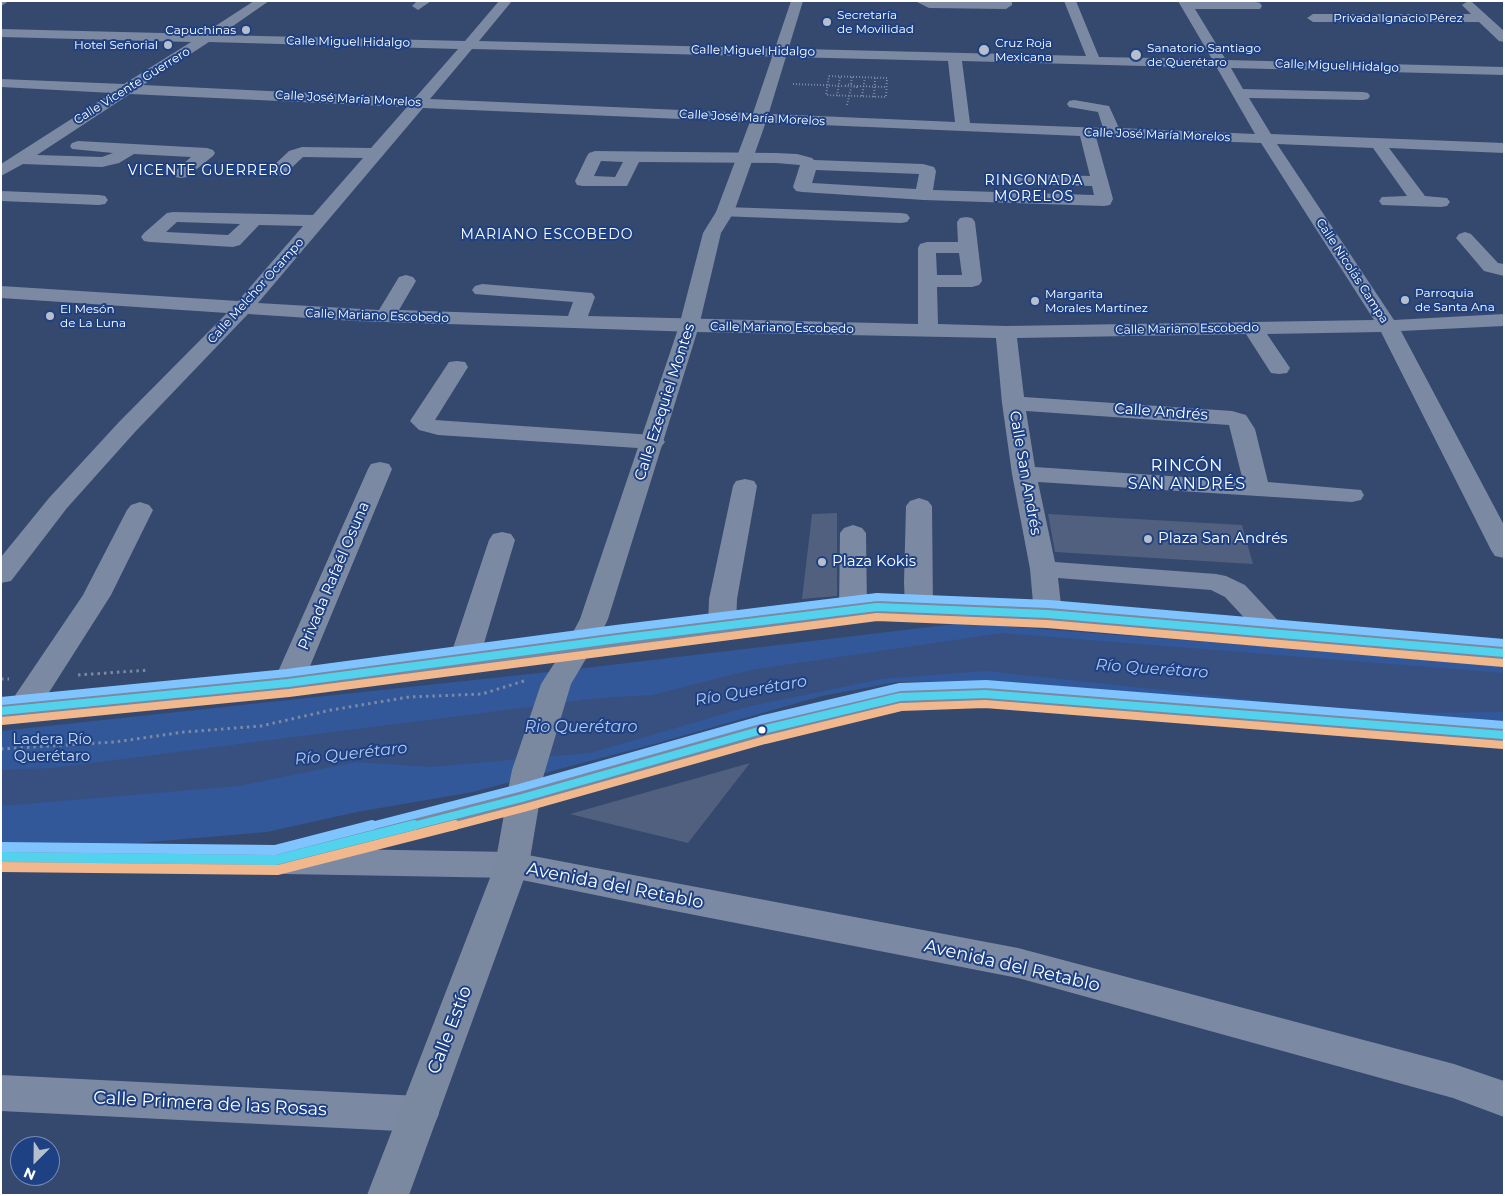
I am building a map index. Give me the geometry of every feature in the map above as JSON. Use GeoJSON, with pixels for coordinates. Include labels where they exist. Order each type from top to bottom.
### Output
{"type":"FeatureCollection","features":[{"type":"Feature","properties":{"kind":"main road","name":"Calle Ezequiel Montes"},"geometry":{"type":"LineString","coordinates":[[526,784],[556,684],[594,619],[690,326],[712,233],[725,212],[771,84],[797,1]]}},
{"type":"Feature","properties":{"kind":"main road"},"geometry":{"type":"LineString","coordinates":[[12,710],[288,683],[878,607],[1048,614],[1504,653]]}},
{"type":"Feature","properties":{"kind":"main road"},"geometry":{"type":"LineString","coordinates":[[1,857],[276,860],[526,784],[900,697],[985,694],[1504,735]]}},
{"type":"Feature","properties":{"kind":"main road","name":"Avenida del Retablo"},"geometry":{"type":"LineString","coordinates":[[512,865],[526,784]]}},
{"type":"Feature","properties":{"kind":"main road","name":"Calle Estío"},"geometry":{"type":"LineString","coordinates":[[388,1195],[512,865]]}},
{"type":"Feature","properties":{"kind":"street","name":"Calle Vicente Guerrero"},"geometry":{"type":"LineString","coordinates":[[1,171],[263,1]]}},
{"type":"Feature","properties":{"kind":"street","name":"Calle Melchor Ocampo"},"geometry":{"type":"LineString","coordinates":[[1,575],[58,503],[96,461],[242,309],[506,1]]}},
{"type":"Feature","properties":{"kind":"street"},"geometry":{"type":"LineString","coordinates":[[921,1],[929,4],[1004,6],[1006,1]]}},
{"type":"Feature","properties":{"kind":"street"},"geometry":{"type":"LineString","coordinates":[[1070,1],[1094,60]]}},
{"type":"Feature","properties":{"kind":"street"},"geometry":{"type":"LineString","coordinates":[[1464,1],[1504,38]]}},
{"type":"Feature","properties":{"kind":"street"},"geometry":{"type":"LineString","coordinates":[[1185,3],[1256,6]]}},
{"type":"Feature","properties":{"kind":"street","name":"Calle Nicolás Campa"},"geometry":{"type":"LineString","coordinates":[[1185,3],[1266,139],[1388,326],[1504,550]]}},
{"type":"Feature","properties":{"kind":"street","name":"Privada Ignacio Pérez"},"geometry":{"type":"LineString","coordinates":[[1313,18],[1482,18]]}},
{"type":"Feature","properties":{"kind":"street","name":"Calle Miguel Hidalgo"},"geometry":{"type":"LineString","coordinates":[[1,33],[1504,71]]}},
{"type":"Feature","properties":{"kind":"street"},"geometry":{"type":"LineString","coordinates":[[954,56],[963,128]]}},
{"type":"Feature","properties":{"kind":"street"},"geometry":{"type":"LineString","coordinates":[[3,84],[26,72]]}},
{"type":"Feature","properties":{"kind":"street"},"geometry":{"type":"LineString","coordinates":[[129,72],[153,73]]}},
{"type":"Feature","properties":{"kind":"street"},"geometry":{"type":"LineString","coordinates":[[71,76],[101,74]]}},
{"type":"Feature","properties":{"kind":"street","name":"Calle José María Morelos"},"geometry":{"type":"LineString","coordinates":[[3,84],[963,128],[1504,148]]}},
{"type":"Feature","properties":{"kind":"street"},"geometry":{"type":"LineString","coordinates":[[1240,93],[1363,96]]}},
{"type":"Feature","properties":{"kind":"street"},"geometry":{"type":"LineString","coordinates":[[1074,104],[1104,109],[1113,133]]}},
{"type":"Feature","properties":{"kind":"street"},"geometry":{"type":"LineString","coordinates":[[933,195],[1107,208],[1087,133]]}},
{"type":"Feature","properties":{"kind":"street"},"geometry":{"type":"LineString","coordinates":[[1378,144],[1419,201]]}},
{"type":"Feature","properties":{"kind":"street"},"geometry":{"type":"LineString","coordinates":[[78,146],[207,153],[181,172]]}},
{"type":"Feature","properties":{"kind":"street"},"geometry":{"type":"LineString","coordinates":[[20,159],[102,162],[121,156],[131,149]]}},
{"type":"Feature","properties":{"kind":"street"},"geometry":{"type":"LineString","coordinates":[[340,163],[282,167],[295,154],[302,152],[376,153]]}},
{"type":"Feature","properties":{"kind":"street"},"geometry":{"type":"LineString","coordinates":[[633,157],[797,159],[806,161],[809,165],[923,169],[928,171],[924,195],[802,187],[809,165]]}},
{"type":"Feature","properties":{"kind":"street"},"geometry":{"type":"LineString","coordinates":[[1004,178],[1100,181]]}},
{"type":"Feature","properties":{"kind":"street"},"geometry":{"type":"LineString","coordinates":[[1,196],[99,200]]}},
{"type":"Feature","properties":{"kind":"street"},"geometry":{"type":"LineString","coordinates":[[1388,201],[1441,202]]}},
{"type":"Feature","properties":{"kind":"street"},"geometry":{"type":"LineString","coordinates":[[725,212],[901,218]]}},
{"type":"Feature","properties":{"kind":"street"},"geometry":{"type":"LineString","coordinates":[[255,219],[318,222]]}},
{"type":"Feature","properties":{"kind":"street"},"geometry":{"type":"LineString","coordinates":[[929,281],[972,281],[966,222]]}},
{"type":"Feature","properties":{"kind":"street"},"geometry":{"type":"LineString","coordinates":[[1465,238],[1491,267],[1504,270]]}},
{"type":"Feature","properties":{"kind":"street"},"geometry":{"type":"LineString","coordinates":[[928,330],[928,248],[968,247]]}},
{"type":"Feature","properties":{"kind":"street"},"geometry":{"type":"LineString","coordinates":[[565,277],[584,280],[592,286],[585,297],[576,322]]}},
{"type":"Feature","properties":{"kind":"street"},"geometry":{"type":"LineString","coordinates":[[385,316],[406,281]]}},
{"type":"Feature","properties":{"kind":"street"},"geometry":{"type":"LineString","coordinates":[[482,290],[585,297]]}},
{"type":"Feature","properties":{"kind":"street","name":"Calle Mariano Escobedo"},"geometry":{"type":"LineString","coordinates":[[1,292],[242,309],[385,316],[690,326],[1006,332],[1500,326]]}},
{"type":"Feature","properties":{"kind":"street"},"geometry":{"type":"LineString","coordinates":[[1252,328],[1279,368]]}},
{"type":"Feature","properties":{"kind":"street","name":"Calle San Andrés"},"geometry":{"type":"LineString","coordinates":[[1006,332],[1013,403],[1024,474],[1043,569],[1048,614]]}},
{"type":"Feature","properties":{"kind":"street"},"geometry":{"type":"LineString","coordinates":[[458,367],[422,421],[427,425],[438,428],[653,442]]}},
{"type":"Feature","properties":{"kind":"street","name":"Calle Andrés"},"geometry":{"type":"LineString","coordinates":[[1013,403],[1224,416],[1238,420],[1243,429],[1257,487]]}},
{"type":"Feature","properties":{"kind":"street","name":"Privada Rafaél Osuna"},"geometry":{"type":"LineString","coordinates":[[288,683],[380,469]]}},
{"type":"Feature","properties":{"kind":"street"},"geometry":{"type":"LineString","coordinates":[[1024,474],[1257,487],[1352,495]]}},
{"type":"Feature","properties":{"kind":"street"},"geometry":{"type":"LineString","coordinates":[[722,626],[723,599],[745,486]]}},
{"type":"Feature","properties":{"kind":"street"},"geometry":{"type":"LineString","coordinates":[[919,609],[920,506]]}},
{"type":"Feature","properties":{"kind":"street"},"geometry":{"type":"LineString","coordinates":[[12,710],[31,694],[97,595],[140,510]]}},
{"type":"Feature","properties":{"kind":"street"},"geometry":{"type":"LineString","coordinates":[[853,533],[853,610]]}},
{"type":"Feature","properties":{"kind":"street"},"geometry":{"type":"LineString","coordinates":[[464,660],[502,540]]}},
{"type":"Feature","properties":{"kind":"street"},"geometry":{"type":"LineString","coordinates":[[1043,569],[1216,582],[1235,590],[1274,633]]}},
{"type":"Feature","properties":{"kind":"street","name":"Avenida del Retablo"},"geometry":{"type":"LineString","coordinates":[[276,860],[512,865],[1018,964],[1454,1081],[1504,1099]]}},
{"type":"Feature","properties":{"kind":"street","name":"Calle Primera de las Rosas"},"geometry":{"type":"LineString","coordinates":[[1,1093],[419,1114]]}},
{"type":"Feature","properties":{"kind":"path"},"geometry":{"type":"LineString","coordinates":[[829,76],[840,77],[887,78],[886,97],[826,95],[829,76]]}},
{"type":"Feature","properties":{"kind":"path"},"geometry":{"type":"LineString","coordinates":[[837,96],[840,77]]}},
{"type":"Feature","properties":{"kind":"path"},"geometry":{"type":"LineString","coordinates":[[862,96],[865,78]]}},
{"type":"Feature","properties":{"kind":"path"},"geometry":{"type":"LineString","coordinates":[[874,97],[875,78]]}},
{"type":"Feature","properties":{"kind":"path"},"geometry":{"type":"LineString","coordinates":[[771,84],[838,86],[851,84],[887,87]]}},
{"type":"Feature","properties":{"kind":"path"},"geometry":{"type":"LineString","coordinates":[[1,748],[115,742],[184,732],[261,726],[331,710],[408,697],[482,694],[528,680],[552,648]]}},
{"type":"Feature","properties":{"kind":"green space","name":"Ladera Río Querétaro"},"geometry":{"type":"Polygon","coordinates":[[[963,623],[1504,665],[1504,722],[993,681],[897,682],[822,696],[654,744],[473,792],[357,812],[267,832],[126,844],[1,847],[1,731],[585,668],[963,623]]]}},
{"type":"Feature","properties":{"kind":"water","name":"Rio Querétaro"},"geometry":{"type":"Polygon","coordinates":[[[1002,633],[1504,673],[1504,712],[1417,713],[1302,705],[985,671],[881,679],[751,706],[590,753],[430,767],[356,762],[239,786],[1,806],[1,770],[52,768],[599,698],[652,695],[750,670],[1002,633]]]}},
{"type":"Feature","properties":{"kind":"building","name":"Plaza Kokis"},"geometry":{"type":"Polygon","coordinates":[[[837,513],[837,596],[802,599],[812,514],[837,513]]]}},
{"type":"Feature","properties":{"kind":"building","name":"Plaza San Andrés"},"geometry":{"type":"Polygon","coordinates":[[[1048,514],[1242,525],[1253,564],[1055,552],[1048,514]]]}},
{"type":"Feature","properties":{"kind":"building"},"geometry":{"type":"Polygon","coordinates":[[[750,763],[688,843],[570,814],[750,763]]]}},
{"type":"Feature","properties":{"kind":"transit line"},"geometry":{"type":"LineString","coordinates":[[1,701],[287,673],[616,629],[877,597],[1049,604],[1504,643]]}},
{"type":"Feature","properties":{"kind":"transit line"},"geometry":{"type":"LineString","coordinates":[[1,711],[288,683],[617,639],[877,607],[1048,614],[1504,653]]}},
{"type":"Feature","properties":{"kind":"transit line"},"geometry":{"type":"LineString","coordinates":[[2,721],[289,693],[877,617],[1047,624],[1503,663]]}},
{"type":"Feature","properties":{"kind":"transit line"},"geometry":{"type":"LineString","coordinates":[[1,847],[275,850],[519,788],[760,720],[900,687],[986,684],[1504,725]]}},
{"type":"Feature","properties":{"kind":"transit line"},"geometry":{"type":"LineString","coordinates":[[1,857],[276,860],[522,798],[762,730],[900,697],[985,694],[1504,735]]}},
{"type":"Feature","properties":{"kind":"transit line"},"geometry":{"type":"LineString","coordinates":[[1,867],[278,870],[524,808],[765,740],[901,707],[985,704],[1503,745]]}},
{"type":"Feature","properties":{"kind":"place","name":"Secretaría de Movilidad"},"geometry":{"type":"Point","coordinates":[827,22]}},
{"type":"Feature","properties":{"kind":"place","name":"Capuchinas"},"geometry":{"type":"Point","coordinates":[246,30]}},
{"type":"Feature","properties":{"kind":"place","name":"Hotel Señorial"},"geometry":{"type":"Point","coordinates":[168,45]}},
{"type":"Feature","properties":{"kind":"place","name":"Cruz Roja Mexicana"},"geometry":{"type":"Point","coordinates":[984,50]}},
{"type":"Feature","properties":{"kind":"place","name":"Sanatorio Santiago de Querétaro"},"geometry":{"type":"Point","coordinates":[1136,55]}},
{"type":"Feature","properties":{"kind":"place","name":"Parroquia de Santa Ana"},"geometry":{"type":"Point","coordinates":[1405,300]}},
{"type":"Feature","properties":{"kind":"place","name":"Margarita Morales Martínez"},"geometry":{"type":"Point","coordinates":[1035,301]}},
{"type":"Feature","properties":{"kind":"place","name":"El Mesón de La Luna"},"geometry":{"type":"Point","coordinates":[50,316]}},
{"type":"Feature","properties":{"kind":"place","name":"Plaza San Andrés"},"geometry":{"type":"Point","coordinates":[1148,539]}},
{"type":"Feature","properties":{"kind":"place","name":"Plaza Kokis"},"geometry":{"type":"Point","coordinates":[822,562]}},
{"type":"Feature","properties":{"kind":"district","name":"VICENTE GUERRERO"},"geometry":{"type":"Point","coordinates":[210,171]}},
{"type":"Feature","properties":{"kind":"district","name":"RINCONADA MORELOS"},"geometry":{"type":"Point","coordinates":[1034,190]}},
{"type":"Feature","properties":{"kind":"district","name":"MARIANO ESCOBEDO"},"geometry":{"type":"Point","coordinates":[547,235]}},
{"type":"Feature","properties":{"kind":"district","name":"RINCÓN SAN ANDRÉS"},"geometry":{"type":"Point","coordinates":[1187,475]}},
{"type":"Feature","properties":{"kind":"water label","name":"Río Querétaro"},"geometry":{"type":"Point","coordinates":[1152,669]}},
{"type":"Feature","properties":{"kind":"water label","name":"Río Querétaro"},"geometry":{"type":"Point","coordinates":[751,691]}},
{"type":"Feature","properties":{"kind":"water label","name":"Río Querétaro"},"geometry":{"type":"Point","coordinates":[351,754]}}]}
